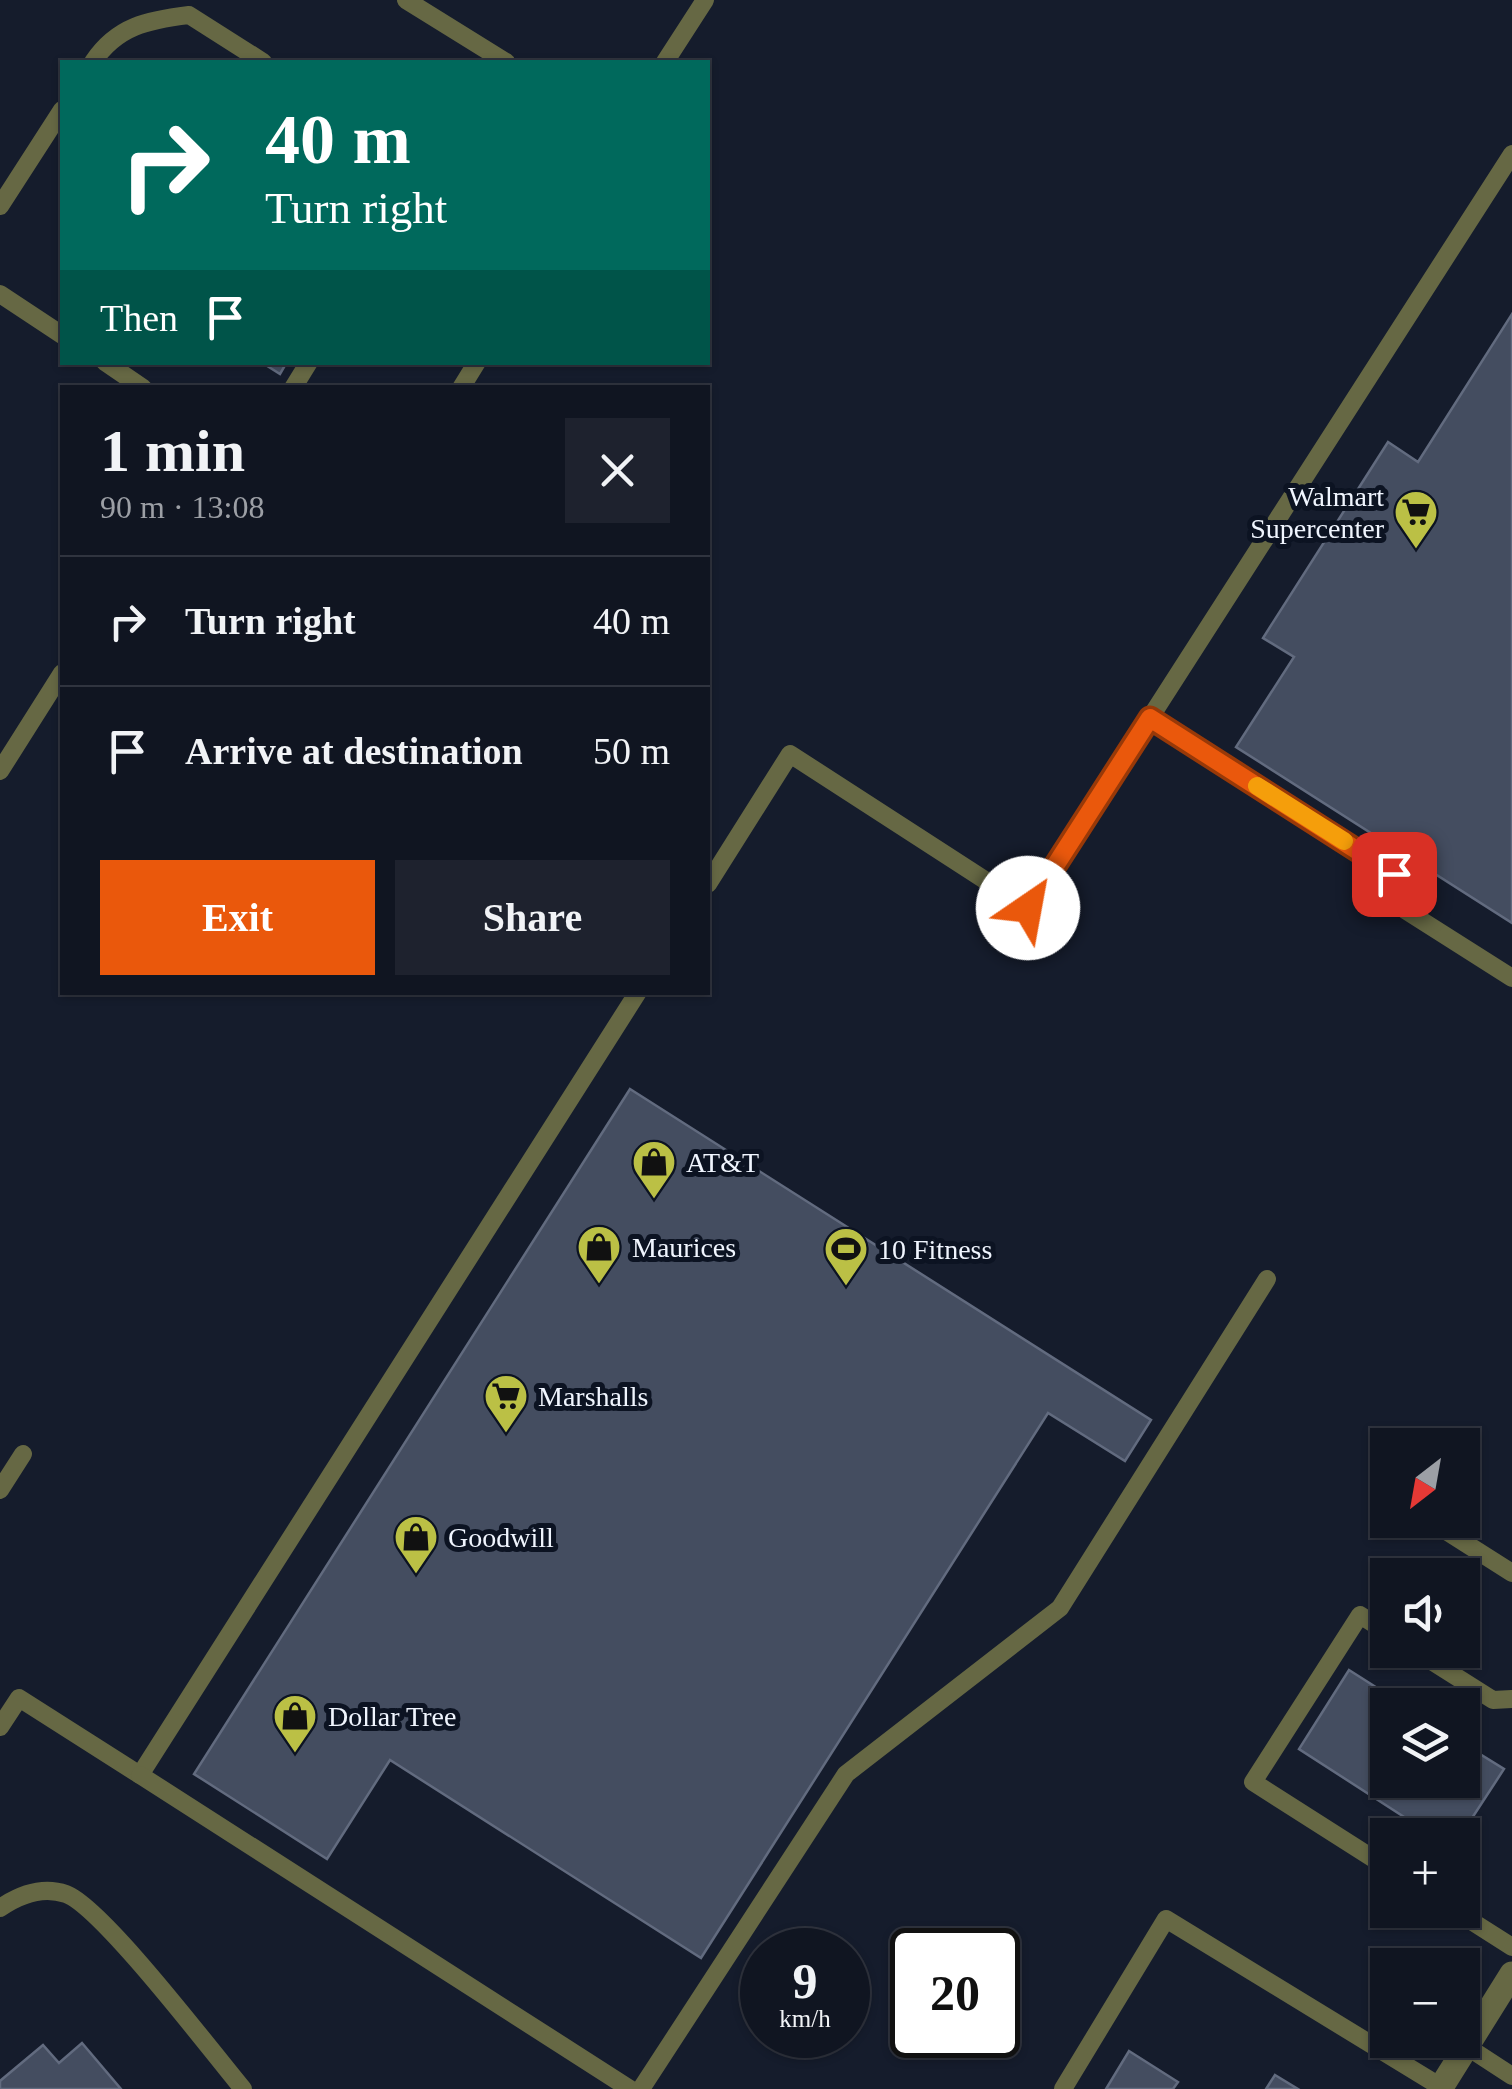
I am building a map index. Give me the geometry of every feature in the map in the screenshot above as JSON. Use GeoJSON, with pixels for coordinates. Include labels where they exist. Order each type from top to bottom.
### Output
{"type":"FeatureCollection","features":[{"type":"Feature","properties":{"kind":"street"},"geometry":{"type":"LineString","coordinates":[[1480,2024],[1512,1974]]}},
{"type":"Feature","properties":{"kind":"street"},"geometry":{"type":"LineString","coordinates":[[1440,2088],[1459,2058]]}},
{"type":"Feature","properties":{"kind":"lane"},"geometry":{"type":"LineString","coordinates":[[406,0],[503,60]]}},
{"type":"Feature","properties":{"kind":"lane"},"geometry":{"type":"LineString","coordinates":[[666,60],[705,0]]}},
{"type":"Feature","properties":{"kind":"lane"},"geometry":{"type":"LineString","coordinates":[[95,60],[105,44],[140,21],[190,14],[260,60]]}},
{"type":"Feature","properties":{"kind":"lane"},"geometry":{"type":"LineString","coordinates":[[0,206],[60,113]]}},
{"type":"Feature","properties":{"kind":"lane"},"geometry":{"type":"LineString","coordinates":[[710,881],[790,754],[1028,908],[1512,154]]}},
{"type":"Feature","properties":{"kind":"lane"},"geometry":{"type":"LineString","coordinates":[[0,294],[60,334]]}},
{"type":"Feature","properties":{"kind":"lane"},"geometry":{"type":"LineString","coordinates":[[109,365],[139,385]]}},
{"type":"Feature","properties":{"kind":"lane"},"geometry":{"type":"LineString","coordinates":[[0,772],[60,677]]}},
{"type":"Feature","properties":{"kind":"lane"},"geometry":{"type":"LineString","coordinates":[[1150,718],[1394,874],[1405,910],[1512,978]]}},
{"type":"Feature","properties":{"kind":"lane"},"geometry":{"type":"LineString","coordinates":[[140,1775],[636,995]]}},
{"type":"Feature","properties":{"kind":"lane"},"geometry":{"type":"LineString","coordinates":[[641,2089],[846,1774],[1060,1608],[1267,1279]]}},
{"type":"Feature","properties":{"kind":"lane"},"geometry":{"type":"LineString","coordinates":[[0,1490],[23,1454]]}},
{"type":"Feature","properties":{"kind":"lane"},"geometry":{"type":"LineString","coordinates":[[1458,1538],[1512,1573]]}},
{"type":"Feature","properties":{"kind":"lane"},"geometry":{"type":"LineString","coordinates":[[1370,1621],[1360,1615],[1254,1782],[1370,1856]]}},
{"type":"Feature","properties":{"kind":"lane"},"geometry":{"type":"LineString","coordinates":[[1442,1668],[1493,1700],[1512,1699]]}},
{"type":"Feature","properties":{"kind":"lane"},"geometry":{"type":"LineString","coordinates":[[0,1727],[18,1698],[630,2089]]}},
{"type":"Feature","properties":{"kind":"lane"},"geometry":{"type":"LineString","coordinates":[[0,1908],[22,1893],[65,1894],[98,1915],[243,2089]]}},
{"type":"Feature","properties":{"kind":"lane"},"geometry":{"type":"LineString","coordinates":[[1063,2089],[1166,1919],[1440,2088]]}},
{"type":"Feature","properties":{"kind":"lane"},"geometry":{"type":"LineString","coordinates":[[1480,1927],[1512,1947]]}},
{"type":"Feature","properties":{"kind":"lane"},"geometry":{"type":"LineString","coordinates":[[1480,2055],[1512,2075],[1502,2089]]}},
{"type":"Feature","properties":{"kind":"building","name":"Walmart Supercenter"},"geometry":{"type":"Polygon","coordinates":[[[1512,314],[1512,923],[1236,747],[1294,657],[1263,638],[1388,442],[1418,462],[1512,314]]]}},
{"type":"Feature","properties":{"kind":"building"},"geometry":{"type":"Polygon","coordinates":[[[266,365],[285,365],[280,374],[266,365]]]}},
{"type":"Feature","properties":{"kind":"building"},"geometry":{"type":"Polygon","coordinates":[[[630,1089],[1151,1420],[1125,1461],[1048,1413],[701,1958],[390,1760],[327,1859],[194,1774],[630,1089]]]}},
{"type":"Feature","properties":{"kind":"building"},"geometry":{"type":"Polygon","coordinates":[[[1349,1670],[1377,1688],[1370,1688],[1370,1795],[1299,1749],[1349,1670]]]}},
{"type":"Feature","properties":{"kind":"building"},"geometry":{"type":"Polygon","coordinates":[[[1480,1754],[1504,1769],[1472,1818],[1406,1818],[1375,1798],[1480,1798],[1480,1754]]]}},
{"type":"Feature","properties":{"kind":"building"},"geometry":{"type":"Polygon","coordinates":[[[82,2043],[121,2089],[0,2089],[0,2081],[43,2045],[59,2063],[82,2043]]]}},
{"type":"Feature","properties":{"kind":"building"},"geometry":{"type":"Polygon","coordinates":[[[1129,2051],[1178,2082],[1173,2089],[1106,2089],[1129,2051]]]}},
{"type":"Feature","properties":{"kind":"building"},"geometry":{"type":"Polygon","coordinates":[[[1275,2075],[1298,2089],[1266,2089],[1275,2075]]]}},
{"type":"Feature","properties":{"kind":"slow traffic"},"geometry":{"type":"LineString","coordinates":[[1257,786],[1344,841]]}},
{"type":"Feature","properties":{"kind":"place","name":"Walmart Supercenter"},"geometry":{"type":"Point","coordinates":[1416,550]}},
{"type":"Feature","properties":{"kind":"place","name":"AT&T"},"geometry":{"type":"Point","coordinates":[654,1200]}},
{"type":"Feature","properties":{"kind":"place","name":"Maurices"},"geometry":{"type":"Point","coordinates":[599,1285]}},
{"type":"Feature","properties":{"kind":"place","name":"10 Fitness"},"geometry":{"type":"Point","coordinates":[846,1287]}},
{"type":"Feature","properties":{"kind":"place","name":"Marshalls"},"geometry":{"type":"Point","coordinates":[506,1434]}},
{"type":"Feature","properties":{"kind":"place","name":"Goodwill"},"geometry":{"type":"Point","coordinates":[416,1575]}},
{"type":"Feature","properties":{"kind":"place","name":"Dollar Tree"},"geometry":{"type":"Point","coordinates":[295,1754]}},
{"type":"Feature","properties":{"kind":"route"},"geometry":{"type":"LineString","coordinates":[[1028,908],[1150,718],[1394,874]]}}]}
